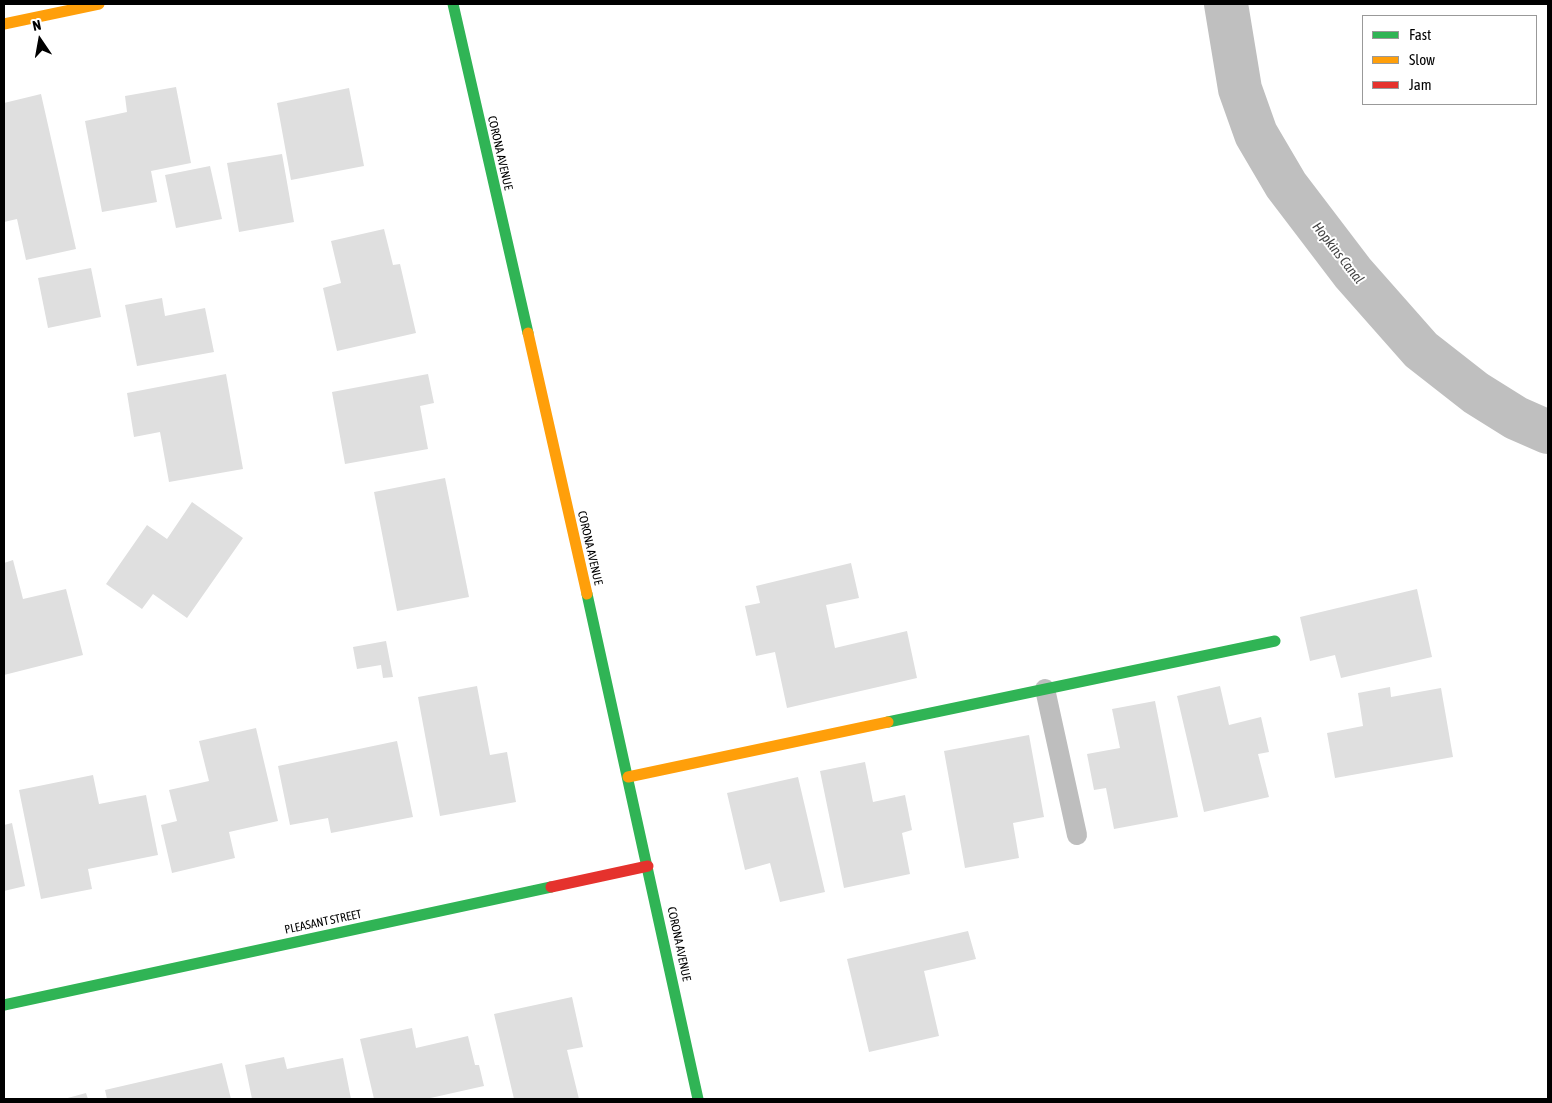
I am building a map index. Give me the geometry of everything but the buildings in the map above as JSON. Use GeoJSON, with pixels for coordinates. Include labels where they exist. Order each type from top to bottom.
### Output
{"type":"FeatureCollection","features":[{"type":"Feature","properties":{"kind":"street"},"geometry":{"type":"LineString","coordinates":[[4,24],[99,4]]}},
{"type":"Feature","properties":{"kind":"street","name":"CORONA AVENUE"},"geometry":{"type":"LineString","coordinates":[[453,4],[628,776],[698,1099]]}},
{"type":"Feature","properties":{"kind":"street"},"geometry":{"type":"LineString","coordinates":[[628,776],[1275,641]]}},
{"type":"Feature","properties":{"kind":"street","name":"PLEASANT STREET"},"geometry":{"type":"LineString","coordinates":[[4,1005],[648,866]]}},
{"type":"Feature","properties":{"kind":"lane"},"geometry":{"type":"LineString","coordinates":[[1045,690],[1077,835]]}},
{"type":"Feature","properties":{"kind":"waterway","name":"Hopkins Canal"},"geometry":{"type":"LineString","coordinates":[[1226,4],[1240,89],[1256,134],[1286,185],[1353,273],[1421,350],[1476,393],[1516,418],[1548,432]]}},
{"type":"Feature","properties":{"kind":"traffic: fast"},"geometry":{"type":"LineString","coordinates":[[453,4],[528,333]]}},
{"type":"Feature","properties":{"kind":"traffic: fast"},"geometry":{"type":"LineString","coordinates":[[587,594],[698,1099]]}},
{"type":"Feature","properties":{"kind":"traffic: fast"},"geometry":{"type":"LineString","coordinates":[[888,722],[1275,641]]}},
{"type":"Feature","properties":{"kind":"traffic: fast"},"geometry":{"type":"LineString","coordinates":[[4,1005],[551,887]]}},
{"type":"Feature","properties":{"kind":"traffic: slow"},"geometry":{"type":"LineString","coordinates":[[4,24],[99,4]]}},
{"type":"Feature","properties":{"kind":"traffic: slow"},"geometry":{"type":"LineString","coordinates":[[528,333],[587,594]]}},
{"type":"Feature","properties":{"kind":"traffic: slow"},"geometry":{"type":"LineString","coordinates":[[628,777],[888,722]]}},
{"type":"Feature","properties":{"kind":"traffic: jam"},"geometry":{"type":"LineString","coordinates":[[551,887],[648,866]]}}]}
